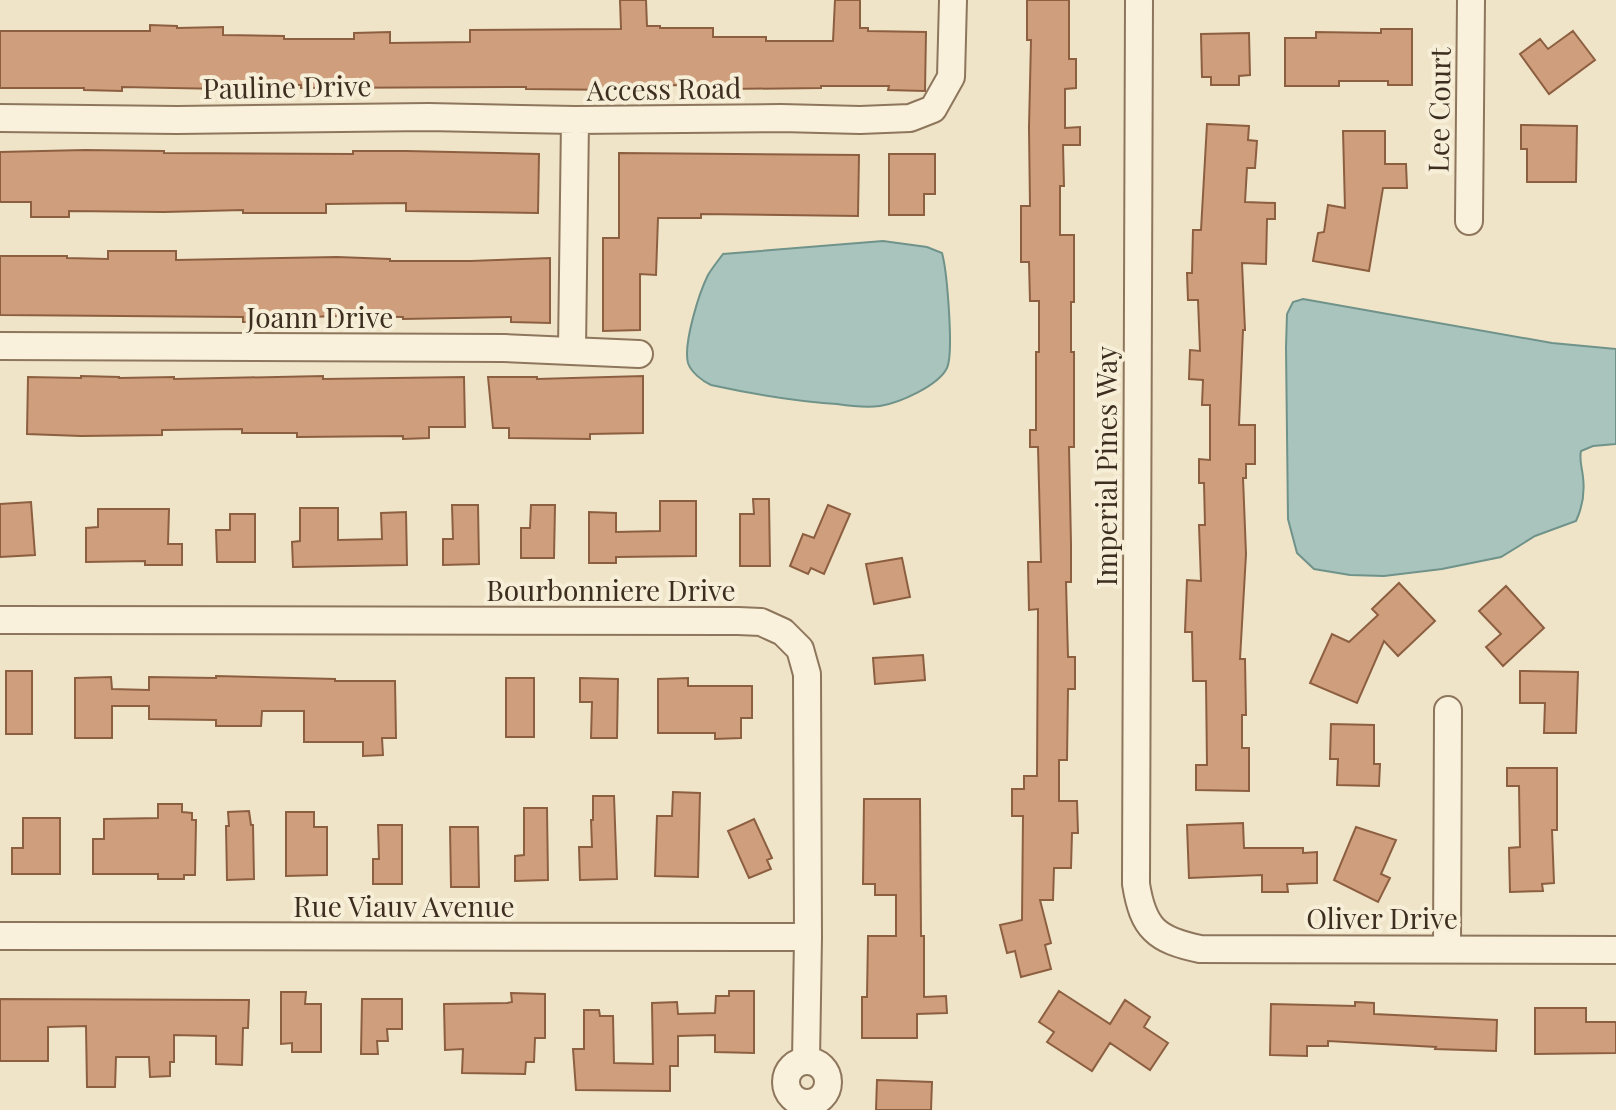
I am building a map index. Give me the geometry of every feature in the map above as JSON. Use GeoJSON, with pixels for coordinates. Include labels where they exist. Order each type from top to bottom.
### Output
{"type":"FeatureCollection","features":[{"type":"Feature","properties":{"kind":"street","name":"Access Road"},"geometry":{"type":"LineString","coordinates":[[572,350],[575,120],[910,118],[933,109],[951,77],[953,0]]}},
{"type":"Feature","properties":{"kind":"street","name":"Imperial Pines Way"},"geometry":{"type":"LineString","coordinates":[[1139,0],[1136,884],[1140,908],[1152,929]]}},
{"type":"Feature","properties":{"kind":"street","name":"Lee Court"},"geometry":{"type":"LineString","coordinates":[[1469,221],[1471,0]]}},
{"type":"Feature","properties":{"kind":"street","name":"Pauline Drive"},"geometry":{"type":"LineString","coordinates":[[0,118],[177,120],[428,117],[575,120]]}},
{"type":"Feature","properties":{"kind":"street","name":"Joann Drive"},"geometry":{"type":"LineString","coordinates":[[0,346],[572,350],[639,354]]}},
{"type":"Feature","properties":{"kind":"street","name":"Bourbonniere Drive"},"geometry":{"type":"LineString","coordinates":[[0,620],[761,622],[783,632],[800,649],[807,674],[806,1061],[793,1066],[786,1079],[791,1104]]}},
{"type":"Feature","properties":{"kind":"street"},"geometry":{"type":"LineString","coordinates":[[1447,949],[1448,710]]}},
{"type":"Feature","properties":{"kind":"street","name":"Oliver Drive"},"geometry":{"type":"LineString","coordinates":[[1152,929],[1175,944],[1200,949],[1616,950]]}},
{"type":"Feature","properties":{"kind":"street","name":"Rue Viauv Avenue"},"geometry":{"type":"LineString","coordinates":[[0,936],[808,937]]}},
{"type":"Feature","properties":{"kind":"water"},"geometry":{"type":"Polygon","coordinates":[[[883,241],[927,247],[942,253],[949,312],[949,359],[942,375],[927,387],[888,404],[858,406],[773,397],[711,385],[692,370],[687,355],[693,319],[708,275],[723,254],[883,241]]]}},
{"type":"Feature","properties":{"kind":"water"},"geometry":{"type":"Polygon","coordinates":[[[1303,299],[1552,343],[1616,349],[1616,444],[1593,446],[1581,451],[1584,494],[1576,521],[1535,536],[1501,557],[1442,569],[1384,576],[1314,569],[1297,553],[1288,519],[1287,314],[1293,302],[1303,299]]]}},
{"type":"Feature","properties":{"kind":"building"},"geometry":{"type":"Polygon","coordinates":[[[620,0],[646,0],[647,26],[713,28],[713,37],[833,41],[835,0],[860,0],[860,28],[868,28],[868,31],[926,32],[925,91],[888,90],[889,86],[728,89],[728,86],[660,85],[660,89],[622,90],[526,87],[301,88],[301,85],[224,83],[224,89],[122,87],[122,91],[0,88],[0,31],[150,31],[150,25],[223,27],[223,35],[284,36],[284,39],[354,39],[354,33],[390,32],[390,43],[470,42],[470,30],[621,29],[620,0]]]}},
{"type":"Feature","properties":{"kind":"building"},"geometry":{"type":"Polygon","coordinates":[[[1027,0],[1069,0],[1069,59],[1076,59],[1076,88],[1065,89],[1065,128],[1080,127],[1080,145],[1063,145],[1064,186],[1060,186],[1060,235],[1074,235],[1071,352],[1074,352],[1074,447],[1069,447],[1071,582],[1066,582],[1068,657],[1075,657],[1075,689],[1068,689],[1067,760],[1059,760],[1059,801],[1077,801],[1078,833],[1072,833],[1071,868],[1054,868],[1053,900],[1040,900],[1051,943],[1045,945],[1051,969],[1021,977],[1015,951],[1007,953],[1000,925],[1022,920],[1023,816],[1012,816],[1012,789],[1024,789],[1024,776],[1037,776],[1038,609],[1029,610],[1028,562],[1041,562],[1038,447],[1030,447],[1030,430],[1036,430],[1039,301],[1030,301],[1029,262],[1021,262],[1021,206],[1030,206],[1031,40],[1027,40],[1027,0]]]}},
{"type":"Feature","properties":{"kind":"building"},"geometry":{"type":"Polygon","coordinates":[[[1381,29],[1412,29],[1412,85],[1388,85],[1388,81],[1339,81],[1339,86],[1285,86],[1285,38],[1316,38],[1316,32],[1381,33],[1381,29]]]}},
{"type":"Feature","properties":{"kind":"building"},"geometry":{"type":"Polygon","coordinates":[[[1573,31],[1595,60],[1549,94],[1520,54],[1540,39],[1548,49],[1573,31]]]}},
{"type":"Feature","properties":{"kind":"building"},"geometry":{"type":"Polygon","coordinates":[[[1249,33],[1250,75],[1239,76],[1239,85],[1211,85],[1211,77],[1202,77],[1201,34],[1249,33]]]}},
{"type":"Feature","properties":{"kind":"building"},"geometry":{"type":"Polygon","coordinates":[[[1207,124],[1249,126],[1248,140],[1257,141],[1255,168],[1247,168],[1245,202],[1275,203],[1275,219],[1267,219],[1266,264],[1242,263],[1245,330],[1239,425],[1255,425],[1255,464],[1246,464],[1246,478],[1243,478],[1246,554],[1240,659],[1245,659],[1246,715],[1242,715],[1242,748],[1249,748],[1249,791],[1196,790],[1196,765],[1207,765],[1206,681],[1193,681],[1192,632],[1185,632],[1187,580],[1201,581],[1199,525],[1205,525],[1204,483],[1199,483],[1199,459],[1210,460],[1210,405],[1202,405],[1203,380],[1189,379],[1190,350],[1200,351],[1198,300],[1188,300],[1187,273],[1192,273],[1193,230],[1201,230],[1207,124]]]}},
{"type":"Feature","properties":{"kind":"building"},"geometry":{"type":"Polygon","coordinates":[[[1521,125],[1577,126],[1576,182],[1527,182],[1527,149],[1521,149],[1521,125]]]}},
{"type":"Feature","properties":{"kind":"building"},"geometry":{"type":"Polygon","coordinates":[[[1343,131],[1385,131],[1385,164],[1406,164],[1407,188],[1383,188],[1369,271],[1313,261],[1318,233],[1324,232],[1328,205],[1345,208],[1343,131]]]}},
{"type":"Feature","properties":{"kind":"building"},"geometry":{"type":"Polygon","coordinates":[[[0,152],[539,154],[538,213],[406,211],[406,203],[326,204],[326,213],[69,211],[69,217],[31,217],[31,202],[0,202],[0,152]]]}},
{"type":"Feature","properties":{"kind":"building"},"geometry":{"type":"Polygon","coordinates":[[[619,153],[859,155],[858,216],[701,214],[701,218],[658,218],[656,275],[640,274],[640,330],[603,331],[603,238],[619,238],[619,153]]]}},
{"type":"Feature","properties":{"kind":"building"},"geometry":{"type":"Polygon","coordinates":[[[889,154],[935,154],[935,194],[924,194],[924,215],[889,215],[889,154]]]}},
{"type":"Feature","properties":{"kind":"building"},"geometry":{"type":"Polygon","coordinates":[[[108,251],[176,251],[176,260],[337,257],[390,261],[471,261],[550,258],[550,323],[511,322],[511,317],[403,319],[337,316],[243,322],[243,317],[0,315],[0,256],[108,259],[108,251]]]}},
{"type":"Feature","properties":{"kind":"building"},"geometry":{"type":"Polygon","coordinates":[[[643,376],[643,433],[590,434],[590,439],[509,438],[509,428],[493,428],[488,377],[643,376]]]}},
{"type":"Feature","properties":{"kind":"building"},"geometry":{"type":"Polygon","coordinates":[[[28,377],[174,379],[464,377],[465,427],[429,427],[429,438],[403,439],[403,436],[297,437],[297,433],[242,433],[242,429],[162,430],[162,435],[27,434],[28,377]]]}},
{"type":"Feature","properties":{"kind":"building"},"geometry":{"type":"Polygon","coordinates":[[[753,499],[769,499],[770,566],[740,566],[740,514],[754,514],[753,499]]]}},
{"type":"Feature","properties":{"kind":"building"},"geometry":{"type":"Polygon","coordinates":[[[660,501],[696,501],[696,556],[616,557],[616,563],[589,563],[589,512],[616,513],[616,532],[660,531],[660,501]]]}},
{"type":"Feature","properties":{"kind":"building"},"geometry":{"type":"Polygon","coordinates":[[[31,502],[35,555],[0,557],[0,504],[31,502]]]}},
{"type":"Feature","properties":{"kind":"building"},"geometry":{"type":"Polygon","coordinates":[[[452,505],[478,505],[479,564],[443,565],[443,539],[453,539],[452,505]]]}},
{"type":"Feature","properties":{"kind":"building"},"geometry":{"type":"Polygon","coordinates":[[[531,505],[555,505],[554,558],[521,558],[521,528],[530,528],[531,505]]]}},
{"type":"Feature","properties":{"kind":"building"},"geometry":{"type":"Polygon","coordinates":[[[828,505],[850,514],[824,574],[811,568],[808,574],[790,566],[803,534],[814,538],[828,505]]]}},
{"type":"Feature","properties":{"kind":"building"},"geometry":{"type":"Polygon","coordinates":[[[300,508],[338,508],[338,540],[382,539],[381,513],[406,512],[407,565],[293,567],[292,542],[300,541],[300,508]]]}},
{"type":"Feature","properties":{"kind":"building"},"geometry":{"type":"Polygon","coordinates":[[[98,509],[169,509],[168,544],[182,544],[182,565],[145,565],[145,561],[86,562],[86,528],[98,527],[98,509]]]}},
{"type":"Feature","properties":{"kind":"building"},"geometry":{"type":"Polygon","coordinates":[[[230,514],[255,514],[255,562],[217,562],[216,530],[230,530],[230,514]]]}},
{"type":"Feature","properties":{"kind":"building"},"geometry":{"type":"Polygon","coordinates":[[[902,558],[910,597],[874,604],[866,564],[902,558]]]}},
{"type":"Feature","properties":{"kind":"building"},"geometry":{"type":"Polygon","coordinates":[[[1399,583],[1435,621],[1398,656],[1384,641],[1357,703],[1310,683],[1332,634],[1349,642],[1378,615],[1372,609],[1399,583]]]}},
{"type":"Feature","properties":{"kind":"building"},"geometry":{"type":"Polygon","coordinates":[[[1506,586],[1544,628],[1503,666],[1486,647],[1501,634],[1479,611],[1506,586]]]}},
{"type":"Feature","properties":{"kind":"building"},"geometry":{"type":"Polygon","coordinates":[[[923,655],[925,680],[875,684],[873,658],[923,655]]]}},
{"type":"Feature","properties":{"kind":"building"},"geometry":{"type":"Polygon","coordinates":[[[6,671],[32,671],[32,734],[6,734],[6,671]]]}},
{"type":"Feature","properties":{"kind":"building"},"geometry":{"type":"Polygon","coordinates":[[[1520,671],[1578,672],[1576,733],[1544,733],[1545,703],[1520,703],[1520,671]]]}},
{"type":"Feature","properties":{"kind":"building"},"geometry":{"type":"Polygon","coordinates":[[[111,677],[112,689],[149,690],[149,677],[395,681],[396,738],[382,738],[383,755],[363,756],[363,742],[304,742],[304,711],[262,711],[261,726],[216,726],[216,720],[149,719],[149,706],[112,706],[112,738],[75,738],[75,678],[111,677]]]}},
{"type":"Feature","properties":{"kind":"building"},"geometry":{"type":"Polygon","coordinates":[[[506,678],[534,678],[534,737],[506,737],[506,678]]]}},
{"type":"Feature","properties":{"kind":"building"},"geometry":{"type":"Polygon","coordinates":[[[580,678],[618,679],[617,738],[591,738],[592,702],[580,702],[580,678]]]}},
{"type":"Feature","properties":{"kind":"building"},"geometry":{"type":"Polygon","coordinates":[[[688,678],[688,686],[752,686],[752,718],[741,718],[741,738],[715,739],[715,733],[658,733],[658,679],[688,678]]]}},
{"type":"Feature","properties":{"kind":"building"},"geometry":{"type":"Polygon","coordinates":[[[1331,724],[1374,725],[1374,764],[1380,764],[1379,786],[1337,785],[1338,759],[1330,759],[1331,724]]]}},
{"type":"Feature","properties":{"kind":"building"},"geometry":{"type":"Polygon","coordinates":[[[1507,768],[1557,768],[1557,830],[1552,830],[1554,883],[1542,884],[1543,891],[1510,892],[1509,848],[1520,847],[1519,786],[1507,786],[1507,768]]]}},
{"type":"Feature","properties":{"kind":"building"},"geometry":{"type":"Polygon","coordinates":[[[673,792],[700,793],[698,877],[655,876],[657,816],[672,816],[673,792]]]}},
{"type":"Feature","properties":{"kind":"building"},"geometry":{"type":"Polygon","coordinates":[[[593,796],[614,796],[617,879],[580,880],[579,847],[592,847],[593,796]]]}},
{"type":"Feature","properties":{"kind":"building"},"geometry":{"type":"Polygon","coordinates":[[[864,799],[920,799],[924,997],[946,996],[947,1013],[917,1014],[917,1038],[862,1038],[862,997],[867,997],[868,936],[896,936],[896,895],[875,895],[875,884],[863,884],[864,799]]]}},
{"type":"Feature","properties":{"kind":"building"},"geometry":{"type":"Polygon","coordinates":[[[158,804],[182,804],[182,812],[192,813],[192,820],[196,820],[195,875],[184,875],[184,879],[158,879],[158,874],[93,874],[93,839],[104,839],[104,819],[158,818],[158,804]]]}},
{"type":"Feature","properties":{"kind":"building"},"geometry":{"type":"Polygon","coordinates":[[[524,808],[547,808],[548,880],[515,881],[515,856],[524,855],[524,808]]]}},
{"type":"Feature","properties":{"kind":"building"},"geometry":{"type":"Polygon","coordinates":[[[249,811],[253,825],[254,879],[227,880],[228,812],[249,811]]]}},
{"type":"Feature","properties":{"kind":"building"},"geometry":{"type":"Polygon","coordinates":[[[286,812],[314,812],[314,827],[327,827],[327,875],[286,876],[286,812]]]}},
{"type":"Feature","properties":{"kind":"building"},"geometry":{"type":"Polygon","coordinates":[[[23,818],[60,818],[60,874],[12,874],[12,848],[23,848],[23,818]]]}},
{"type":"Feature","properties":{"kind":"building"},"geometry":{"type":"Polygon","coordinates":[[[754,819],[772,858],[767,860],[771,869],[749,878],[728,831],[754,819]]]}},
{"type":"Feature","properties":{"kind":"building"},"geometry":{"type":"Polygon","coordinates":[[[1243,823],[1244,848],[1303,848],[1303,853],[1317,852],[1317,883],[1287,884],[1288,892],[1262,892],[1262,875],[1189,878],[1187,825],[1243,823]]]}},
{"type":"Feature","properties":{"kind":"building"},"geometry":{"type":"Polygon","coordinates":[[[378,825],[402,825],[402,884],[373,884],[373,859],[379,859],[378,825]]]}},
{"type":"Feature","properties":{"kind":"building"},"geometry":{"type":"Polygon","coordinates":[[[450,827],[478,827],[479,887],[451,887],[450,827]]]}},
{"type":"Feature","properties":{"kind":"building"},"geometry":{"type":"Polygon","coordinates":[[[1356,827],[1396,840],[1381,874],[1390,878],[1378,902],[1334,880],[1356,827]]]}},
{"type":"Feature","properties":{"kind":"building"},"geometry":{"type":"Polygon","coordinates":[[[729,991],[754,991],[754,1053],[715,1052],[715,1035],[678,1036],[678,1066],[670,1066],[670,1091],[576,1090],[573,1049],[584,1049],[584,1010],[599,1010],[600,1016],[613,1016],[614,1063],[653,1064],[652,1003],[677,1002],[678,1014],[715,1013],[716,996],[729,996],[729,991]]]}},
{"type":"Feature","properties":{"kind":"building"},"geometry":{"type":"Polygon","coordinates":[[[1059,991],[1110,1024],[1125,1000],[1150,1017],[1144,1027],[1168,1043],[1150,1070],[1110,1043],[1092,1071],[1047,1042],[1054,1032],[1039,1022],[1059,991]]]}},
{"type":"Feature","properties":{"kind":"building"},"geometry":{"type":"Polygon","coordinates":[[[281,992],[306,992],[305,1004],[321,1004],[321,1052],[292,1052],[292,1043],[281,1044],[281,992]]]}},
{"type":"Feature","properties":{"kind":"building"},"geometry":{"type":"Polygon","coordinates":[[[511,993],[545,994],[545,1038],[535,1038],[534,1062],[526,1062],[525,1074],[462,1073],[463,1049],[445,1050],[444,1004],[507,1003],[512,1002],[511,993]]]}},
{"type":"Feature","properties":{"kind":"building"},"geometry":{"type":"Polygon","coordinates":[[[0,999],[249,1000],[248,1028],[243,1028],[242,1065],[216,1064],[216,1036],[174,1035],[174,1062],[170,1062],[170,1076],[150,1077],[149,1057],[116,1057],[115,1087],[87,1087],[86,1026],[48,1027],[48,1061],[0,1061],[0,999]]]}},
{"type":"Feature","properties":{"kind":"building"},"geometry":{"type":"Polygon","coordinates":[[[362,999],[402,999],[402,1029],[387,1029],[388,1041],[377,1041],[378,1054],[361,1054],[362,999]]]}},
{"type":"Feature","properties":{"kind":"building"},"geometry":{"type":"Polygon","coordinates":[[[1355,1002],[1374,1003],[1374,1014],[1497,1020],[1496,1051],[1328,1041],[1328,1046],[1307,1046],[1307,1056],[1270,1055],[1271,1004],[1355,1006],[1355,1002]]]}},
{"type":"Feature","properties":{"kind":"building"},"geometry":{"type":"Polygon","coordinates":[[[1535,1008],[1586,1008],[1586,1022],[1616,1022],[1616,1053],[1535,1054],[1535,1008]]]}},
{"type":"Feature","properties":{"kind":"building"},"geometry":{"type":"Polygon","coordinates":[[[877,1080],[932,1082],[931,1110],[876,1110],[877,1080]]]}}]}
